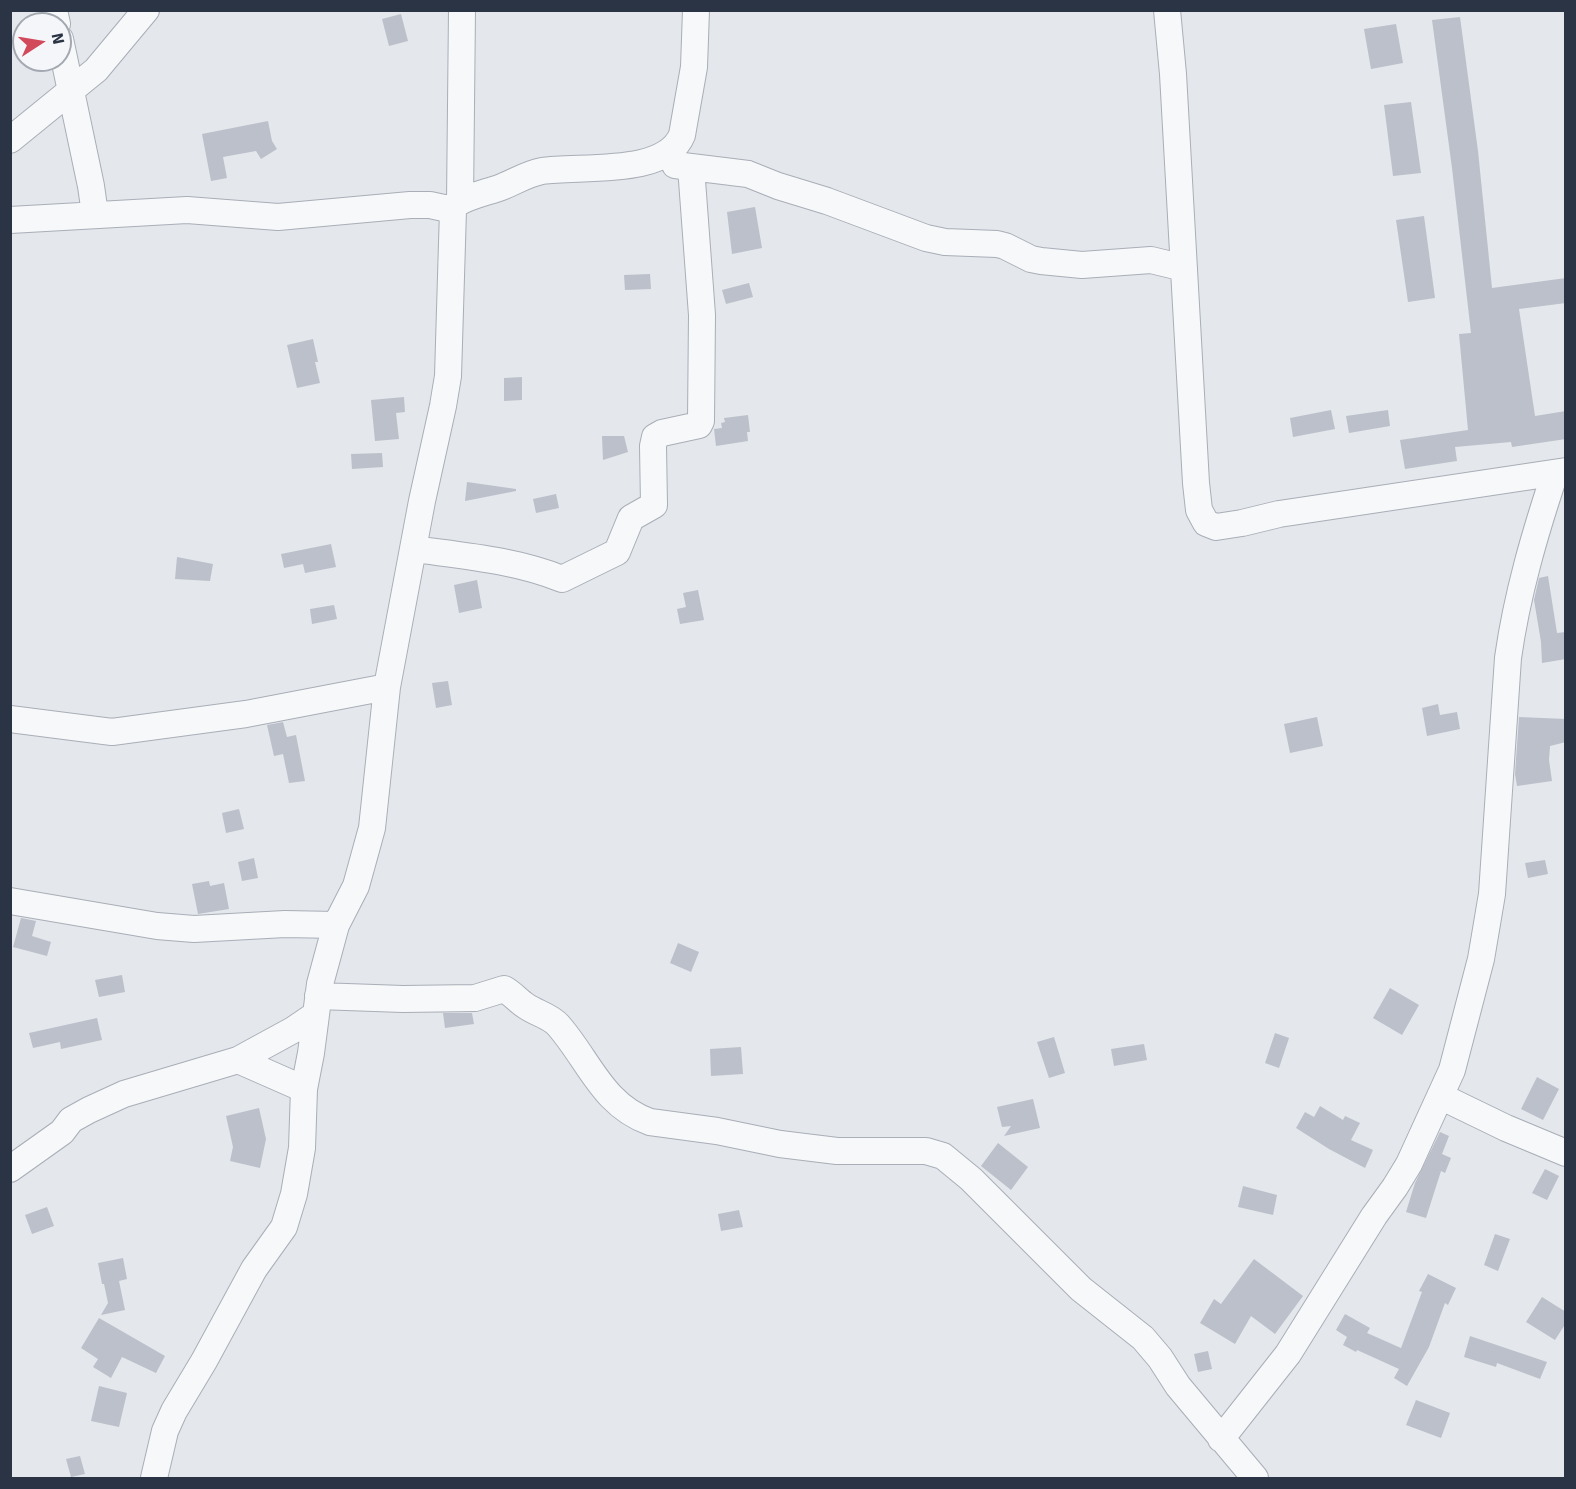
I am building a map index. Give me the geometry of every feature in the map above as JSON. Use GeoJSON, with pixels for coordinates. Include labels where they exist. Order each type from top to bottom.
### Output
{"type":"FeatureCollection","features":[{"type":"Feature","properties":{"kind":"street"},"geometry":{"type":"LineString","coordinates":[[10,140],[96,70],[146,10]]}},
{"type":"Feature","properties":{"kind":"street"},"geometry":{"type":"LineString","coordinates":[[154,1479],[165,1431],[177,1403],[204,1361],[254,1269],[284,1227],[294,1194],[302,1148],[304,1089],[316,1006],[328,950],[336,925],[356,886],[372,828],[387,687],[448,376],[457,206],[462,10]]}},
{"type":"Feature","properties":{"kind":"street"},"geometry":{"type":"LineString","coordinates":[[648,162],[667,154],[678,143],[682,135],[694,67],[696,10]]}},
{"type":"Feature","properties":{"kind":"street"},"geometry":{"type":"LineString","coordinates":[[1167,10],[1173,74],[1196,483],[1199,510],[1206,523],[1216,527],[1279,514],[1561,472]]}},
{"type":"Feature","properties":{"kind":"street"},"geometry":{"type":"LineString","coordinates":[[67,72],[95,214]]}},
{"type":"Feature","properties":{"kind":"street"},"geometry":{"type":"LineString","coordinates":[[10,220],[187,210],[278,217],[410,205],[457,206],[540,171],[648,162],[748,174],[926,238],[945,242],[997,244],[1041,261],[1094,265],[1150,260],[1184,268]]}},
{"type":"Feature","properties":{"kind":"street"},"geometry":{"type":"LineString","coordinates":[[414,549],[495,561],[544,572],[562,579],[617,552],[631,518],[654,504],[653,446],[655,437],[662,433],[699,425],[701,421],[702,315],[692,167]]}},
{"type":"Feature","properties":{"kind":"street"},"geometry":{"type":"LineString","coordinates":[[1221,1439],[1288,1354],[1374,1215],[1395,1187],[1409,1164],[1452,1070],[1485,938],[1495,858],[1512,627],[1534,537],[1561,472]]}},
{"type":"Feature","properties":{"kind":"street"},"geometry":{"type":"LineString","coordinates":[[10,719],[112,732],[236,716],[387,687]]}},
{"type":"Feature","properties":{"kind":"street"},"geometry":{"type":"LineString","coordinates":[[10,901],[157,926],[194,929],[285,924],[336,925]]}},
{"type":"Feature","properties":{"kind":"street"},"geometry":{"type":"LineString","coordinates":[[10,1169],[62,1132],[71,1120],[89,1110],[124,1094],[238,1060],[293,1030],[316,1006],[403,999],[475,998],[506,989],[529,1008],[557,1023],[606,1092],[633,1116],[650,1122],[717,1131],[780,1144],[837,1151],[926,1151],[943,1156],[971,1179],[1080,1289],[1143,1338],[1160,1358],[1178,1386],[1255,1479]]}},
{"type":"Feature","properties":{"kind":"street"},"geometry":{"type":"LineString","coordinates":[[238,1060],[304,1089]]}},
{"type":"Feature","properties":{"kind":"street"},"geometry":{"type":"LineString","coordinates":[[1440,1096],[1506,1128],[1566,1153]]}},
{"type":"Feature","properties":{"kind":"building"},"geometry":{"type":"Polygon","coordinates":[[[401,14],[408,41],[389,46],[382,19],[401,14]]]}},
{"type":"Feature","properties":{"kind":"building"},"geometry":{"type":"Polygon","coordinates":[[[1460,17],[1478,151],[1492,288],[1566,278],[1566,303],[1519,309],[1535,416],[1566,411],[1566,439],[1512,447],[1511,442],[1455,447],[1457,461],[1405,469],[1400,440],[1468,430],[1459,334],[1471,333],[1432,20],[1460,17]]]}},
{"type":"Feature","properties":{"kind":"building"},"geometry":{"type":"Polygon","coordinates":[[[1396,24],[1403,63],[1371,69],[1364,29],[1396,24]]]}},
{"type":"Feature","properties":{"kind":"building"},"geometry":{"type":"Polygon","coordinates":[[[1411,102],[1421,173],[1393,176],[1384,105],[1411,102]]]}},
{"type":"Feature","properties":{"kind":"building"},"geometry":{"type":"Polygon","coordinates":[[[268,121],[272,141],[277,149],[261,159],[256,151],[223,157],[227,178],[211,181],[202,134],[268,121]]]}},
{"type":"Feature","properties":{"kind":"building"},"geometry":{"type":"Polygon","coordinates":[[[755,207],[762,248],[732,254],[727,212],[755,207]]]}},
{"type":"Feature","properties":{"kind":"building"},"geometry":{"type":"Polygon","coordinates":[[[1424,216],[1435,298],[1408,302],[1396,220],[1424,216]]]}},
{"type":"Feature","properties":{"kind":"building"},"geometry":{"type":"Polygon","coordinates":[[[650,274],[651,289],[625,290],[624,275],[650,274]]]}},
{"type":"Feature","properties":{"kind":"building"},"geometry":{"type":"Polygon","coordinates":[[[749,283],[753,297],[726,304],[722,290],[749,283]]]}},
{"type":"Feature","properties":{"kind":"building"},"geometry":{"type":"Polygon","coordinates":[[[313,339],[320,383],[297,388],[287,345],[313,339]]]}},
{"type":"Feature","properties":{"kind":"building"},"geometry":{"type":"Polygon","coordinates":[[[522,377],[522,400],[504,401],[504,378],[522,377]]]}},
{"type":"Feature","properties":{"kind":"building"},"geometry":{"type":"Polygon","coordinates":[[[404,397],[405,412],[396,413],[399,439],[375,441],[371,400],[404,397]]]}},
{"type":"Feature","properties":{"kind":"building"},"geometry":{"type":"Polygon","coordinates":[[[1331,410],[1335,429],[1293,437],[1290,418],[1331,410]]]}},
{"type":"Feature","properties":{"kind":"building"},"geometry":{"type":"Polygon","coordinates":[[[1388,410],[1390,426],[1349,433],[1346,416],[1388,410]]]}},
{"type":"Feature","properties":{"kind":"building"},"geometry":{"type":"Polygon","coordinates":[[[748,415],[750,432],[747,432],[748,441],[716,446],[714,429],[722,428],[721,423],[725,422],[724,418],[748,415]]]}},
{"type":"Feature","properties":{"kind":"building"},"geometry":{"type":"Polygon","coordinates":[[[602,436],[624,436],[628,452],[603,460],[602,436]]]}},
{"type":"Feature","properties":{"kind":"building"},"geometry":{"type":"Polygon","coordinates":[[[382,453],[383,467],[352,469],[351,454],[382,453]]]}},
{"type":"Feature","properties":{"kind":"building"},"geometry":{"type":"Polygon","coordinates":[[[467,482],[516,489],[516,491],[465,501],[467,482]]]}},
{"type":"Feature","properties":{"kind":"building"},"geometry":{"type":"Polygon","coordinates":[[[556,494],[559,508],[536,513],[533,499],[556,494]]]}},
{"type":"Feature","properties":{"kind":"building"},"geometry":{"type":"Polygon","coordinates":[[[331,544],[336,567],[305,573],[303,564],[284,568],[281,554],[331,544]]]}},
{"type":"Feature","properties":{"kind":"building"},"geometry":{"type":"Polygon","coordinates":[[[177,557],[213,564],[210,581],[175,579],[177,557]]]}},
{"type":"Feature","properties":{"kind":"building"},"geometry":{"type":"Polygon","coordinates":[[[1548,576],[1557,633],[1566,632],[1566,659],[1542,663],[1534,600],[1539,578],[1548,576]]]}},
{"type":"Feature","properties":{"kind":"building"},"geometry":{"type":"Polygon","coordinates":[[[477,580],[482,608],[459,613],[454,585],[477,580]]]}},
{"type":"Feature","properties":{"kind":"building"},"geometry":{"type":"Polygon","coordinates":[[[698,590],[704,620],[680,624],[677,609],[686,607],[683,593],[698,590]]]}},
{"type":"Feature","properties":{"kind":"building"},"geometry":{"type":"Polygon","coordinates":[[[334,605],[337,619],[312,624],[310,609],[334,605]]]}},
{"type":"Feature","properties":{"kind":"building"},"geometry":{"type":"Polygon","coordinates":[[[448,681],[452,705],[436,708],[432,683],[448,681]]]}},
{"type":"Feature","properties":{"kind":"building"},"geometry":{"type":"Polygon","coordinates":[[[1438,704],[1440,715],[1457,712],[1460,729],[1427,736],[1422,708],[1438,704]]]}},
{"type":"Feature","properties":{"kind":"building"},"geometry":{"type":"Polygon","coordinates":[[[1317,717],[1323,746],[1290,753],[1284,724],[1317,717]]]}},
{"type":"Feature","properties":{"kind":"building"},"geometry":{"type":"Polygon","coordinates":[[[1519,717],[1566,719],[1566,742],[1550,746],[1552,781],[1517,786],[1515,774],[1519,717]]]}},
{"type":"Feature","properties":{"kind":"building"},"geometry":{"type":"Polygon","coordinates":[[[283,722],[287,737],[296,735],[305,781],[289,783],[283,754],[274,756],[267,725],[283,722]]]}},
{"type":"Feature","properties":{"kind":"building"},"geometry":{"type":"Polygon","coordinates":[[[239,809],[244,829],[226,833],[222,813],[239,809]]]}},
{"type":"Feature","properties":{"kind":"building"},"geometry":{"type":"Polygon","coordinates":[[[254,858],[258,878],[242,881],[238,862],[254,858]]]}},
{"type":"Feature","properties":{"kind":"building"},"geometry":{"type":"Polygon","coordinates":[[[1545,860],[1548,874],[1528,878],[1525,863],[1545,860]]]}},
{"type":"Feature","properties":{"kind":"building"},"geometry":{"type":"Polygon","coordinates":[[[209,881],[210,886],[224,883],[229,909],[198,914],[192,884],[209,881]]]}},
{"type":"Feature","properties":{"kind":"building"},"geometry":{"type":"Polygon","coordinates":[[[21,918],[36,921],[32,936],[51,942],[47,956],[13,947],[21,918]]]}},
{"type":"Feature","properties":{"kind":"building"},"geometry":{"type":"Polygon","coordinates":[[[678,943],[699,952],[691,972],[670,963],[678,943]]]}},
{"type":"Feature","properties":{"kind":"building"},"geometry":{"type":"Polygon","coordinates":[[[122,975],[125,992],[99,997],[95,980],[122,975]]]}},
{"type":"Feature","properties":{"kind":"building"},"geometry":{"type":"Polygon","coordinates":[[[1390,988],[1419,1005],[1402,1035],[1373,1018],[1390,988]]]}},
{"type":"Feature","properties":{"kind":"building"},"geometry":{"type":"Polygon","coordinates":[[[443,1013],[472,1013],[474,1024],[445,1028],[443,1013]]]}},
{"type":"Feature","properties":{"kind":"building"},"geometry":{"type":"Polygon","coordinates":[[[97,1018],[102,1040],[61,1049],[60,1042],[33,1048],[29,1033],[97,1018]]]}},
{"type":"Feature","properties":{"kind":"building"},"geometry":{"type":"Polygon","coordinates":[[[1275,1033],[1289,1038],[1279,1068],[1265,1063],[1275,1033]]]}},
{"type":"Feature","properties":{"kind":"building"},"geometry":{"type":"Polygon","coordinates":[[[1054,1037],[1065,1073],[1049,1078],[1037,1042],[1054,1037]]]}},
{"type":"Feature","properties":{"kind":"building"},"geometry":{"type":"Polygon","coordinates":[[[1144,1044],[1147,1060],[1114,1066],[1111,1049],[1144,1044]]]}},
{"type":"Feature","properties":{"kind":"building"},"geometry":{"type":"Polygon","coordinates":[[[741,1047],[743,1074],[711,1076],[710,1049],[741,1047]]]}},
{"type":"Feature","properties":{"kind":"building"},"geometry":{"type":"Polygon","coordinates":[[[1537,1077],[1559,1089],[1543,1120],[1521,1109],[1537,1077]]]}},
{"type":"Feature","properties":{"kind":"building"},"geometry":{"type":"Polygon","coordinates":[[[1033,1099],[1040,1128],[1004,1136],[1011,1126],[1002,1127],[997,1107],[1033,1099]]]}},
{"type":"Feature","properties":{"kind":"building"},"geometry":{"type":"Polygon","coordinates":[[[1320,1106],[1343,1120],[1345,1116],[1360,1123],[1351,1140],[1373,1150],[1365,1168],[1296,1128],[1305,1112],[1314,1117],[1320,1106]]]}},
{"type":"Feature","properties":{"kind":"building"},"geometry":{"type":"Polygon","coordinates":[[[259,1108],[266,1139],[260,1168],[230,1161],[233,1147],[226,1116],[259,1108]]]}},
{"type":"Feature","properties":{"kind":"building"},"geometry":{"type":"Polygon","coordinates":[[[1440,1132],[1449,1136],[1442,1154],[1451,1158],[1445,1173],[1441,1171],[1426,1218],[1406,1212],[1415,1183],[1440,1132]]]}},
{"type":"Feature","properties":{"kind":"building"},"geometry":{"type":"Polygon","coordinates":[[[998,1143],[1028,1167],[1011,1190],[981,1166],[998,1143]]]}},
{"type":"Feature","properties":{"kind":"building"},"geometry":{"type":"Polygon","coordinates":[[[1545,1169],[1559,1176],[1547,1200],[1532,1193],[1545,1169]]]}},
{"type":"Feature","properties":{"kind":"building"},"geometry":{"type":"Polygon","coordinates":[[[1243,1186],[1277,1195],[1273,1215],[1238,1207],[1243,1186]]]}},
{"type":"Feature","properties":{"kind":"building"},"geometry":{"type":"Polygon","coordinates":[[[47,1207],[54,1226],[32,1234],[25,1215],[47,1207]]]}},
{"type":"Feature","properties":{"kind":"building"},"geometry":{"type":"Polygon","coordinates":[[[739,1210],[743,1227],[721,1231],[718,1214],[739,1210]]]}},
{"type":"Feature","properties":{"kind":"building"},"geometry":{"type":"Polygon","coordinates":[[[1495,1234],[1510,1239],[1498,1271],[1484,1265],[1495,1234]]]}},
{"type":"Feature","properties":{"kind":"building"},"geometry":{"type":"Polygon","coordinates":[[[123,1258],[127,1279],[119,1281],[125,1310],[101,1315],[108,1303],[98,1263],[123,1258]]]}},
{"type":"Feature","properties":{"kind":"building"},"geometry":{"type":"Polygon","coordinates":[[[1254,1259],[1303,1296],[1275,1334],[1251,1316],[1235,1344],[1200,1323],[1214,1299],[1221,1304],[1254,1259]]]}},
{"type":"Feature","properties":{"kind":"building"},"geometry":{"type":"Polygon","coordinates":[[[1428,1274],[1456,1288],[1448,1305],[1445,1303],[1429,1347],[1407,1386],[1394,1378],[1399,1369],[1343,1345],[1347,1337],[1336,1330],[1345,1314],[1370,1328],[1367,1333],[1401,1348],[1422,1292],[1419,1291],[1428,1274]]]}},
{"type":"Feature","properties":{"kind":"building"},"geometry":{"type":"Polygon","coordinates":[[[1542,1297],[1566,1312],[1566,1323],[1555,1340],[1526,1322],[1542,1297]]]}},
{"type":"Feature","properties":{"kind":"building"},"geometry":{"type":"Polygon","coordinates":[[[99,1318],[165,1356],[156,1373],[122,1357],[111,1378],[93,1367],[98,1359],[81,1348],[99,1318]]]}},
{"type":"Feature","properties":{"kind":"building"},"geometry":{"type":"Polygon","coordinates":[[[1470,1336],[1547,1362],[1540,1379],[1497,1363],[1496,1367],[1464,1357],[1470,1336]]]}},
{"type":"Feature","properties":{"kind":"building"},"geometry":{"type":"Polygon","coordinates":[[[1208,1351],[1212,1369],[1198,1372],[1194,1354],[1208,1351]]]}},
{"type":"Feature","properties":{"kind":"building"},"geometry":{"type":"Polygon","coordinates":[[[99,1386],[127,1393],[119,1427],[91,1421],[99,1386]]]}},
{"type":"Feature","properties":{"kind":"building"},"geometry":{"type":"Polygon","coordinates":[[[1416,1400],[1450,1413],[1441,1438],[1406,1425],[1416,1400]]]}},
{"type":"Feature","properties":{"kind":"building"},"geometry":{"type":"Polygon","coordinates":[[[80,1456],[85,1474],[71,1477],[66,1459],[80,1456]]]}}]}
